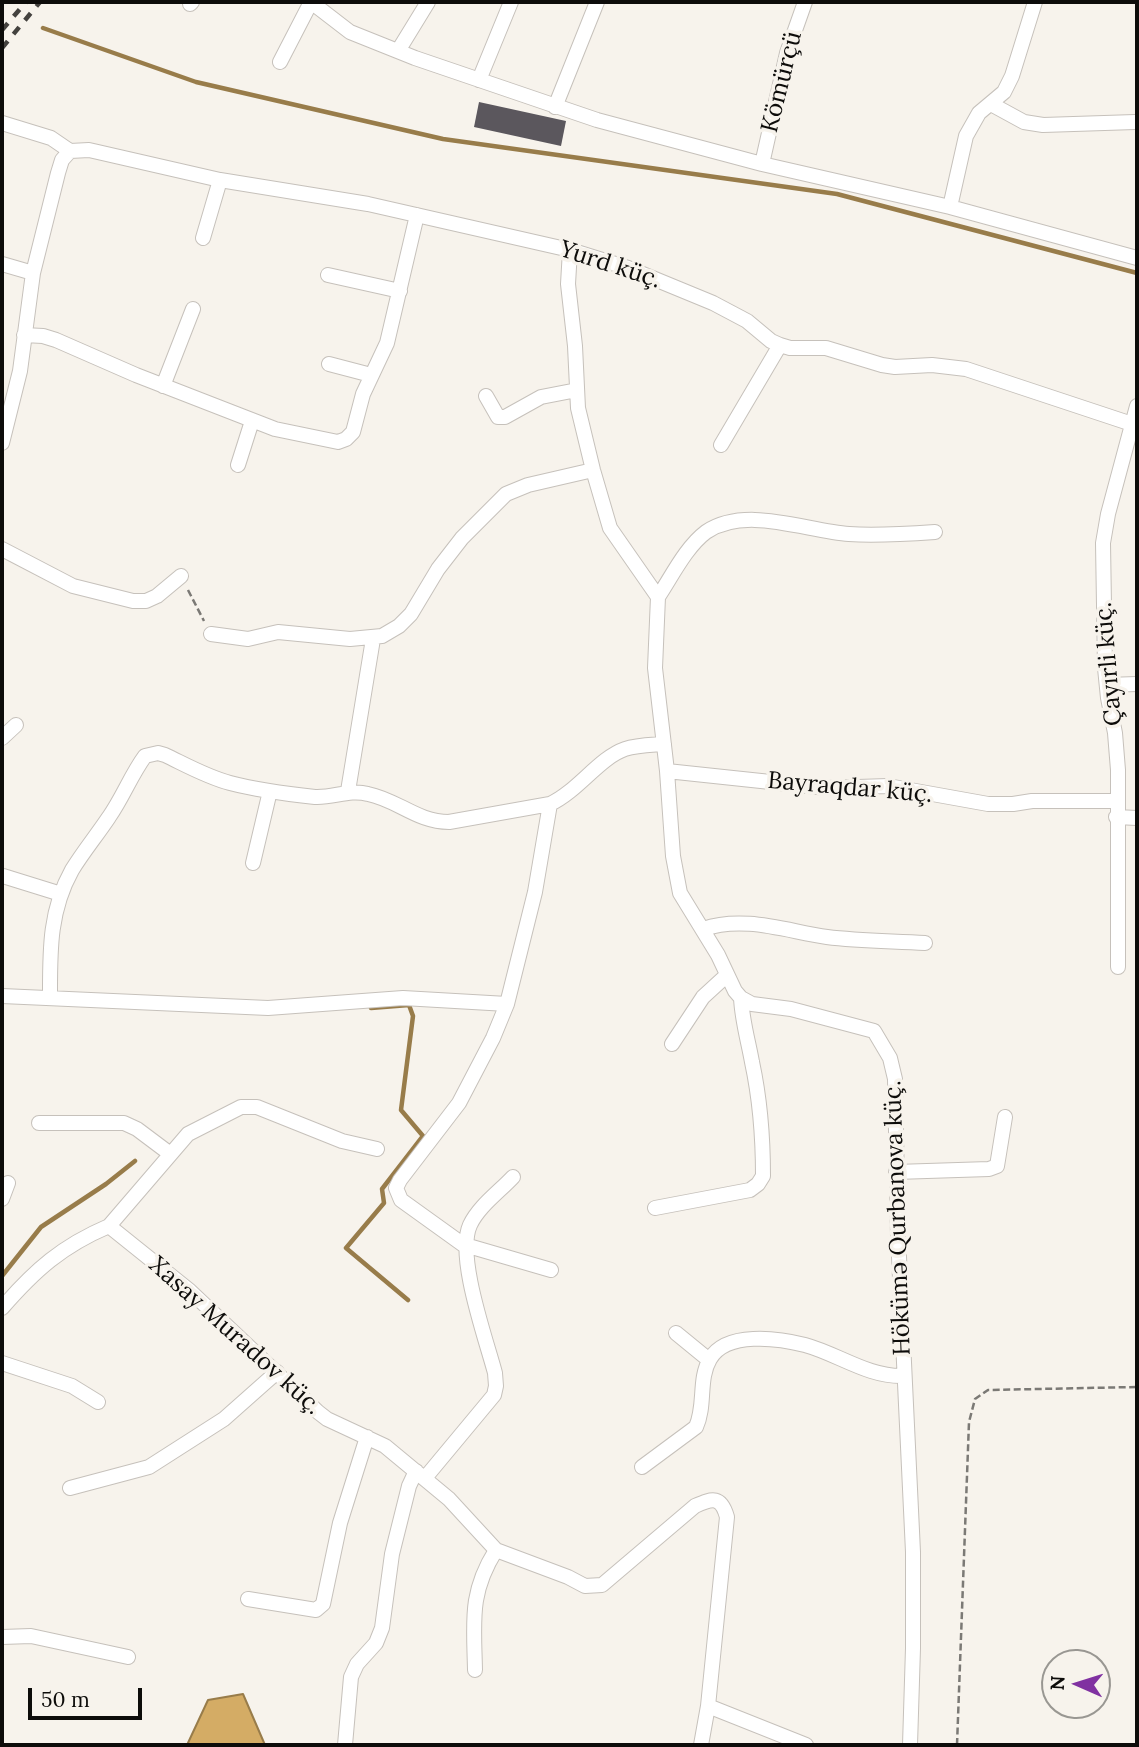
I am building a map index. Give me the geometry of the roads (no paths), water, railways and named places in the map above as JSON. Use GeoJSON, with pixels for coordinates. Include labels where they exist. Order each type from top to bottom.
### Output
{"type":"FeatureCollection","features":[{"type":"Feature","properties":{"kind":"street"},"geometry":{"type":"LineString","coordinates":[[280,62],[311,2],[350,32],[555,107],[762,164],[950,207],[1137,258]]}},
{"type":"Feature","properties":{"kind":"street"},"geometry":{"type":"LineString","coordinates":[[398,51],[428,2]]}},
{"type":"Feature","properties":{"kind":"street"},"geometry":{"type":"LineString","coordinates":[[479,80],[511,2]]}},
{"type":"Feature","properties":{"kind":"street"},"geometry":{"type":"LineString","coordinates":[[555,107],[597,2]]}},
{"type":"Feature","properties":{"kind":"street","name":"Kömürçü"},"geometry":{"type":"LineString","coordinates":[[762,164],[787,53],[805,2]]}},
{"type":"Feature","properties":{"kind":"street"},"geometry":{"type":"LineString","coordinates":[[950,207],[966,136],[979,113],[1004,92],[1012,76],[1035,2]]}},
{"type":"Feature","properties":{"kind":"street"},"geometry":{"type":"LineString","coordinates":[[991,104],[1024,122],[1044,125],[1135,122]]}},
{"type":"Feature","properties":{"kind":"street"},"geometry":{"type":"LineString","coordinates":[[2,123],[51,138],[70,151],[62,160],[58,173],[33,273],[20,371],[2,443]]}},
{"type":"Feature","properties":{"kind":"street","name":"Yurd küç."},"geometry":{"type":"LineString","coordinates":[[70,151],[89,150],[220,180],[368,204],[570,250],[628,268],[713,303],[747,321],[780,345]]}},
{"type":"Feature","properties":{"kind":"street"},"geometry":{"type":"LineString","coordinates":[[203,238],[220,180]]}},
{"type":"Feature","properties":{"kind":"street"},"geometry":{"type":"LineString","coordinates":[[24,335],[56,340],[252,421],[291,433],[338,442],[353,432],[358,408],[387,343],[417,215]]}},
{"type":"Feature","properties":{"kind":"street"},"geometry":{"type":"LineString","coordinates":[[570,250],[567,270],[575,346],[576,390],[593,470],[610,528],[658,597]]}},
{"type":"Feature","properties":{"kind":"street"},"geometry":{"type":"LineString","coordinates":[[2,264],[33,273]]}},
{"type":"Feature","properties":{"kind":"street"},"geometry":{"type":"LineString","coordinates":[[328,275],[400,291]]}},
{"type":"Feature","properties":{"kind":"street"},"geometry":{"type":"LineString","coordinates":[[163,386],[193,309]]}},
{"type":"Feature","properties":{"kind":"street"},"geometry":{"type":"LineString","coordinates":[[721,444],[780,345],[790,348],[825,348],[895,367],[932,365],[966,369],[1132,424]]}},
{"type":"Feature","properties":{"kind":"street"},"geometry":{"type":"LineString","coordinates":[[328,364],[371,375]]}},
{"type":"Feature","properties":{"kind":"street"},"geometry":{"type":"LineString","coordinates":[[486,396],[498,417],[505,417],[541,397],[576,390]]}},
{"type":"Feature","properties":{"kind":"street","name":"Çayırli küç."},"geometry":{"type":"LineString","coordinates":[[1118,967],[1118,770],[1107,685],[1102,585],[1103,543],[1108,514],[1137,406]]}},
{"type":"Feature","properties":{"kind":"street"},"geometry":{"type":"LineString","coordinates":[[238,465],[252,421]]}},
{"type":"Feature","properties":{"kind":"street"},"geometry":{"type":"LineString","coordinates":[[211,634],[248,639],[278,632],[373,639],[399,626],[411,614],[438,569],[462,538],[506,494],[528,485],[593,470]]}},
{"type":"Feature","properties":{"kind":"street"},"geometry":{"type":"LineString","coordinates":[[655,1208],[750,1190],[763,1176],[759,1109],[741,998],[703,929],[687,906],[676,875],[655,668],[658,597],[692,546],[707,532],[724,524],[762,521],[871,536],[935,532]]}},
{"type":"Feature","properties":{"kind":"street"},"geometry":{"type":"LineString","coordinates":[[2,549],[73,586],[132,601],[146,601],[157,596],[181,576]]}},
{"type":"Feature","properties":{"kind":"street"},"geometry":{"type":"LineString","coordinates":[[348,791],[373,639]]}},
{"type":"Feature","properties":{"kind":"street"},"geometry":{"type":"LineString","coordinates":[[1107,685],[1137,684]]}},
{"type":"Feature","properties":{"kind":"street"},"geometry":{"type":"LineString","coordinates":[[2,738],[16,725]]}},
{"type":"Feature","properties":{"kind":"street"},"geometry":{"type":"LineString","coordinates":[[50,997],[49,942],[61,894],[72,869],[111,814],[135,768],[145,756],[158,753],[229,783],[270,791],[317,797],[330,797],[348,791],[371,794],[386,799],[415,816],[435,822],[449,822],[550,804],[561,799],[612,756],[626,748],[664,744]]}},
{"type":"Feature","properties":{"kind":"street","name":"Bayraqdar küç."},"geometry":{"type":"LineString","coordinates":[[667,771],[827,788],[888,786],[988,804],[1117,801]]}},
{"type":"Feature","properties":{"kind":"street"},"geometry":{"type":"LineString","coordinates":[[253,863],[270,791]]}},
{"type":"Feature","properties":{"kind":"street"},"geometry":{"type":"LineString","coordinates":[[550,804],[535,891],[507,1004],[493,1038],[459,1102],[396,1188],[401,1200],[465,1245],[551,1270]]}},
{"type":"Feature","properties":{"kind":"street"},"geometry":{"type":"LineString","coordinates":[[1116,817],[1137,818]]}},
{"type":"Feature","properties":{"kind":"street"},"geometry":{"type":"LineString","coordinates":[[3,876],[61,894]]}},
{"type":"Feature","properties":{"kind":"street"},"geometry":{"type":"LineString","coordinates":[[703,929],[718,924],[744,923],[828,937],[925,943]]}},
{"type":"Feature","properties":{"kind":"street"},"geometry":{"type":"LineString","coordinates":[[672,1044],[703,997],[727,975]]}},
{"type":"Feature","properties":{"kind":"street"},"geometry":{"type":"LineString","coordinates":[[2,996],[268,1008],[404,998],[507,1004]]}},
{"type":"Feature","properties":{"kind":"street","name":"Hökümə Qurbanova küç."},"geometry":{"type":"LineString","coordinates":[[741,998],[752,1004],[791,1009],[874,1031],[890,1058],[895,1079],[903,1376],[913,1552],[910,1745]]}},
{"type":"Feature","properties":{"kind":"street"},"geometry":{"type":"LineString","coordinates":[[2,1308],[38,1269],[68,1245],[109,1226],[188,1134],[241,1107],[257,1107],[342,1141],[377,1149]]}},
{"type":"Feature","properties":{"kind":"street"},"geometry":{"type":"LineString","coordinates":[[896,1172],[989,1169],[997,1166],[1005,1117]]}},
{"type":"Feature","properties":{"kind":"street"},"geometry":{"type":"LineString","coordinates":[[39,1123],[124,1123],[137,1129],[169,1153]]}},
{"type":"Feature","properties":{"kind":"street"},"geometry":{"type":"LineString","coordinates":[[345,1745],[351,1677],[357,1664],[376,1643],[382,1628],[392,1554],[409,1486],[494,1395],[496,1385],[469,1274],[465,1245],[469,1227],[478,1212],[513,1177]]}},
{"type":"Feature","properties":{"kind":"street"},"geometry":{"type":"LineString","coordinates":[[2,1199],[8,1182]]}},
{"type":"Feature","properties":{"kind":"street","name":"Xasay Muradov küç."},"geometry":{"type":"LineString","coordinates":[[109,1226],[190,1292],[318,1412],[327,1419],[385,1446],[421,1475],[449,1499],[496,1550],[585,1586],[594,1587],[602,1585],[614,1576],[695,1506],[708,1500],[718,1501],[727,1517],[708,1706],[701,1745]]}},
{"type":"Feature","properties":{"kind":"street"},"geometry":{"type":"LineString","coordinates":[[676,1333],[709,1360]]}},
{"type":"Feature","properties":{"kind":"street"},"geometry":{"type":"LineString","coordinates":[[642,1467],[696,1427],[701,1417],[704,1370],[723,1345],[737,1340],[761,1339],[806,1345],[881,1374],[903,1376]]}},
{"type":"Feature","properties":{"kind":"street"},"geometry":{"type":"LineString","coordinates":[[2,1363],[72,1386],[98,1402]]}},
{"type":"Feature","properties":{"kind":"street"},"geometry":{"type":"LineString","coordinates":[[70,1488],[149,1467],[224,1419],[277,1372]]}},
{"type":"Feature","properties":{"kind":"street"},"geometry":{"type":"LineString","coordinates":[[248,1599],[316,1610],[323,1604],[340,1523],[366,1437]]}},
{"type":"Feature","properties":{"kind":"street"},"geometry":{"type":"LineString","coordinates":[[475,1670],[474,1616],[477,1593],[482,1572],[496,1550]]}},
{"type":"Feature","properties":{"kind":"street"},"geometry":{"type":"LineString","coordinates":[[2,1637],[41,1638],[128,1657]]}},
{"type":"Feature","properties":{"kind":"street"},"geometry":{"type":"LineString","coordinates":[[708,1706],[806,1745]]}},
{"type":"Feature","properties":{"kind":"waterway"},"geometry":{"type":"LineString","coordinates":[[43,28],[196,82],[443,139],[837,194],[1137,273]]}},
{"type":"Feature","properties":{"kind":"waterway"},"geometry":{"type":"LineString","coordinates":[[371,1008],[409,1005],[413,1016],[401,1110],[423,1136],[382,1189],[384,1203],[346,1248],[408,1300]]}},
{"type":"Feature","properties":{"kind":"waterway"},"geometry":{"type":"LineString","coordinates":[[2,1276],[41,1227],[106,1184],[135,1161]]}},
{"type":"Feature","properties":{"kind":"railway"},"geometry":{"type":"LineString","coordinates":[[2,30],[26,2]]}},
{"type":"Feature","properties":{"kind":"railway"},"geometry":{"type":"LineString","coordinates":[[2,48],[40,2]]}}]}
